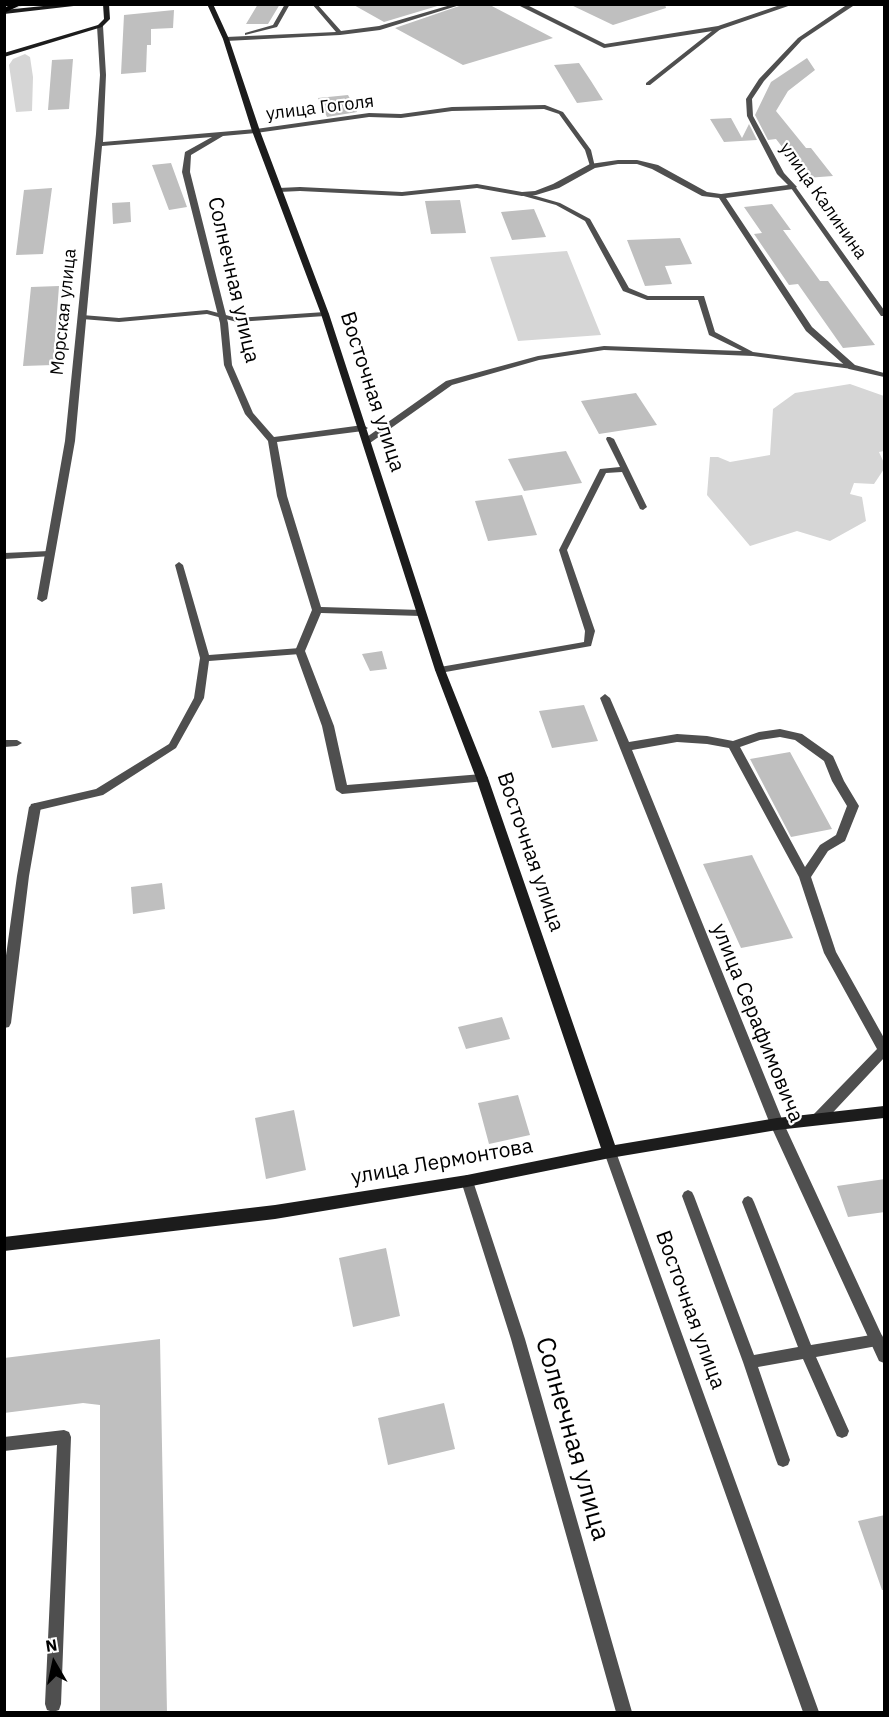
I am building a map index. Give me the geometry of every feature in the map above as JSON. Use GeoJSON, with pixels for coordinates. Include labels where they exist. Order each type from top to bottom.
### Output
{"type":"FeatureCollection","features":[{"type":"Feature","properties":{"kind":"main road"},"geometry":{"type":"LineString","coordinates":[[4,11],[20,4]]}},
{"type":"Feature","properties":{"kind":"street"},"geometry":{"type":"LineString","coordinates":[[4,11],[88,4]]}},
{"type":"Feature","properties":{"kind":"street"},"geometry":{"type":"LineString","coordinates":[[4,55],[100,26],[108,19],[106,4]]}},
{"type":"Feature","properties":{"kind":"street","name":"Восточная улица"},"geometry":{"type":"LineString","coordinates":[[210,4],[226,39],[256,131],[324,314],[440,670],[482,778],[610,1152]]}},
{"type":"Feature","properties":{"kind":"street"},"geometry":{"type":"LineString","coordinates":[[523,5],[604,46],[719,28],[791,4]]}},
{"type":"Feature","properties":{"kind":"street","name":"улица Калинина"},"geometry":{"type":"LineString","coordinates":[[793,187],[781,174],[750,116],[749,99],[761,80],[800,39],[853,4]]}},
{"type":"Feature","properties":{"kind":"street","name":"Морская улица"},"geometry":{"type":"LineString","coordinates":[[42,599],[70,441],[99,144],[103,75],[100,26]]}},
{"type":"Feature","properties":{"kind":"street","name":"улица Гоголя"},"geometry":{"type":"LineString","coordinates":[[99,144],[256,131]]}},
{"type":"Feature","properties":{"kind":"street","name":"Солнечная улица"},"geometry":{"type":"LineString","coordinates":[[220,135],[188,154],[186,172],[222,315],[228,365],[249,414],[272,440]]}},
{"type":"Feature","properties":{"kind":"street"},"geometry":{"type":"LineString","coordinates":[[279,190],[402,194],[477,186],[522,194],[556,186],[593,166],[618,162],[637,162],[655,167],[705,194],[721,196],[793,187]]}},
{"type":"Feature","properties":{"kind":"street"},"geometry":{"type":"LineString","coordinates":[[721,196],[809,328],[852,367],[885,375]]}},
{"type":"Feature","properties":{"kind":"street"},"geometry":{"type":"LineString","coordinates":[[363,428],[272,440],[282,496],[317,610],[300,651],[328,726],[342,790],[482,778]]}},
{"type":"Feature","properties":{"kind":"street"},"geometry":{"type":"LineString","coordinates":[[317,610],[422,613]]}},
{"type":"Feature","properties":{"kind":"street","name":"улица Серафимовича"},"geometry":{"type":"LineString","coordinates":[[605,698],[777,1124],[885,1356]]}},
{"type":"Feature","properties":{"kind":"street"},"geometry":{"type":"LineString","coordinates":[[625,747],[677,738],[733,745],[759,736],[780,733],[798,736],[829,759],[853,807],[841,838],[824,848],[805,878]]}},
{"type":"Feature","properties":{"kind":"street"},"geometry":{"type":"LineString","coordinates":[[733,745],[805,878],[830,953],[885,1049],[818,1119]]}},
{"type":"Feature","properties":{"kind":"street"},"geometry":{"type":"LineString","coordinates":[[4,1023],[23,876],[35,807]]}},
{"type":"Feature","properties":{"kind":"street","name":"улица Лермонтова"},"geometry":{"type":"LineString","coordinates":[[4,1244],[275,1212],[467,1181],[610,1152],[777,1124],[885,1112]]}},
{"type":"Feature","properties":{"kind":"lane"},"geometry":{"type":"LineString","coordinates":[[226,39],[275,26],[288,4]]}},
{"type":"Feature","properties":{"kind":"lane"},"geometry":{"type":"LineString","coordinates":[[314,4],[340,33]]}},
{"type":"Feature","properties":{"kind":"lane"},"geometry":{"type":"LineString","coordinates":[[226,39],[340,33],[380,28],[461,4]]}},
{"type":"Feature","properties":{"kind":"lane"},"geometry":{"type":"LineString","coordinates":[[648,84],[719,28]]}},
{"type":"Feature","properties":{"kind":"lane","name":"улица Гоголя"},"geometry":{"type":"LineString","coordinates":[[256,131],[369,115],[401,116],[452,109],[545,107],[561,113],[588,150],[593,166]]}},
{"type":"Feature","properties":{"kind":"lane","name":"улица Калинина"},"geometry":{"type":"LineString","coordinates":[[793,187],[885,314]]}},
{"type":"Feature","properties":{"kind":"lane"},"geometry":{"type":"LineString","coordinates":[[522,194],[558,204],[588,220],[626,289],[646,298],[701,298],[712,333],[753,354]]}},
{"type":"Feature","properties":{"kind":"lane"},"geometry":{"type":"LineString","coordinates":[[82,317],[119,320],[207,312],[237,320],[324,314]]}},
{"type":"Feature","properties":{"kind":"lane"},"geometry":{"type":"LineString","coordinates":[[367,441],[449,382],[538,358],[604,348],[753,354],[852,367]]}},
{"type":"Feature","properties":{"kind":"lane"},"geometry":{"type":"LineString","coordinates":[[610,439],[643,507]]}},
{"type":"Feature","properties":{"kind":"lane"},"geometry":{"type":"LineString","coordinates":[[440,670],[588,644],[591,632],[563,550],[603,471],[625,469]]}},
{"type":"Feature","properties":{"kind":"lane"},"geometry":{"type":"LineString","coordinates":[[4,556],[49,554]]}},
{"type":"Feature","properties":{"kind":"lane"},"geometry":{"type":"LineString","coordinates":[[35,807],[99,792],[174,746],[199,698],[205,658],[179,565]]}},
{"type":"Feature","properties":{"kind":"lane"},"geometry":{"type":"LineString","coordinates":[[205,658],[300,651]]}},
{"type":"Feature","properties":{"kind":"lane"},"geometry":{"type":"LineString","coordinates":[[4,744],[17,743]]}},
{"type":"Feature","properties":{"kind":"lane","name":"Восточная улица"},"geometry":{"type":"LineString","coordinates":[[610,1152],[811,1713]]}},
{"type":"Feature","properties":{"kind":"lane","name":"Солнечная улица"},"geometry":{"type":"LineString","coordinates":[[467,1181],[518,1339],[624,1713]]}},
{"type":"Feature","properties":{"kind":"lane"},"geometry":{"type":"LineString","coordinates":[[688,1196],[750,1362],[783,1460]]}},
{"type":"Feature","properties":{"kind":"lane"},"geometry":{"type":"LineString","coordinates":[[748,1202],[807,1352],[842,1431]]}},
{"type":"Feature","properties":{"kind":"lane"},"geometry":{"type":"LineString","coordinates":[[750,1362],[878,1340]]}},
{"type":"Feature","properties":{"kind":"lane"},"geometry":{"type":"LineString","coordinates":[[4,1444],[64,1437],[53,1704]]}},
{"type":"Feature","properties":{"kind":"shaded area"},"geometry":{"type":"Polygon","coordinates":[[[25,54],[30,57],[33,77],[32,111],[16,112],[9,65],[13,59],[25,54]]]}},
{"type":"Feature","properties":{"kind":"shaded area"},"geometry":{"type":"Polygon","coordinates":[[[567,251],[601,335],[518,341],[490,257],[567,251]]]}},
{"type":"Feature","properties":{"kind":"shaded area"},"geometry":{"type":"Polygon","coordinates":[[[850,384],[884,396],[884,451],[879,452],[884,469],[874,484],[854,483],[850,494],[862,497],[866,521],[830,541],[797,531],[750,546],[707,495],[710,457],[718,457],[730,462],[770,455],[773,409],[795,393],[850,384]]]}},
{"type":"Feature","properties":{"kind":"building"},"geometry":{"type":"Polygon","coordinates":[[[258,4],[280,4],[268,24],[246,24],[258,4]]]}},
{"type":"Feature","properties":{"kind":"building"},"geometry":{"type":"Polygon","coordinates":[[[352,4],[444,4],[384,22],[352,4]]]}},
{"type":"Feature","properties":{"kind":"building"},"geometry":{"type":"Polygon","coordinates":[[[465,4],[488,4],[553,38],[463,65],[395,28],[465,4]]]}},
{"type":"Feature","properties":{"kind":"building"},"geometry":{"type":"Polygon","coordinates":[[[569,4],[665,4],[666,8],[613,25],[569,4]]]}},
{"type":"Feature","properties":{"kind":"building"},"geometry":{"type":"Polygon","coordinates":[[[174,10],[173,28],[151,29],[151,45],[147,45],[146,72],[121,74],[124,15],[174,10]]]}},
{"type":"Feature","properties":{"kind":"building"},"geometry":{"type":"Polygon","coordinates":[[[807,58],[815,70],[788,91],[776,111],[806,148],[811,148],[833,176],[806,178],[776,139],[768,140],[755,115],[771,82],[807,58]]]}},
{"type":"Feature","properties":{"kind":"building"},"geometry":{"type":"Polygon","coordinates":[[[73,59],[69,109],[48,110],[52,60],[73,59]]]}},
{"type":"Feature","properties":{"kind":"building"},"geometry":{"type":"Polygon","coordinates":[[[579,63],[603,100],[577,103],[554,65],[579,63]]]}},
{"type":"Feature","properties":{"kind":"building"},"geometry":{"type":"Polygon","coordinates":[[[348,95],[357,112],[327,117],[318,98],[348,95]]]}},
{"type":"Feature","properties":{"kind":"building"},"geometry":{"type":"Polygon","coordinates":[[[731,118],[742,138],[749,124],[757,140],[724,142],[710,119],[731,118]]]}},
{"type":"Feature","properties":{"kind":"building"},"geometry":{"type":"Polygon","coordinates":[[[171,163],[187,207],[169,210],[152,165],[171,163]]]}},
{"type":"Feature","properties":{"kind":"building"},"geometry":{"type":"Polygon","coordinates":[[[52,188],[43,254],[16,255],[24,190],[52,188]]]}},
{"type":"Feature","properties":{"kind":"building"},"geometry":{"type":"Polygon","coordinates":[[[460,200],[466,233],[431,234],[425,201],[460,200]]]}},
{"type":"Feature","properties":{"kind":"building"},"geometry":{"type":"Polygon","coordinates":[[[130,202],[131,222],[113,224],[112,203],[130,202]]]}},
{"type":"Feature","properties":{"kind":"building"},"geometry":{"type":"Polygon","coordinates":[[[772,204],[791,230],[783,230],[820,281],[828,281],[875,345],[843,348],[798,284],[789,285],[754,234],[762,233],[744,207],[772,204]]]}},
{"type":"Feature","properties":{"kind":"building"},"geometry":{"type":"Polygon","coordinates":[[[534,209],[546,237],[512,240],[501,212],[534,209]]]}},
{"type":"Feature","properties":{"kind":"building"},"geometry":{"type":"Polygon","coordinates":[[[680,238],[692,264],[665,266],[672,284],[645,286],[627,240],[680,238]]]}},
{"type":"Feature","properties":{"kind":"building"},"geometry":{"type":"Polygon","coordinates":[[[59,286],[53,365],[23,366],[31,287],[59,286]]]}},
{"type":"Feature","properties":{"kind":"building"},"geometry":{"type":"Polygon","coordinates":[[[636,393],[657,425],[599,434],[581,401],[636,393]]]}},
{"type":"Feature","properties":{"kind":"building"},"geometry":{"type":"Polygon","coordinates":[[[566,451],[582,483],[524,491],[508,459],[566,451]]]}},
{"type":"Feature","properties":{"kind":"building"},"geometry":{"type":"Polygon","coordinates":[[[522,495],[537,535],[488,541],[475,501],[522,495]]]}},
{"type":"Feature","properties":{"kind":"building"},"geometry":{"type":"Polygon","coordinates":[[[382,651],[387,669],[370,671],[362,654],[382,651]]]}},
{"type":"Feature","properties":{"kind":"building"},"geometry":{"type":"Polygon","coordinates":[[[584,705],[598,741],[552,748],[539,711],[584,705]]]}},
{"type":"Feature","properties":{"kind":"building"},"geometry":{"type":"Polygon","coordinates":[[[790,752],[832,829],[791,837],[750,759],[790,752]]]}},
{"type":"Feature","properties":{"kind":"building"},"geometry":{"type":"Polygon","coordinates":[[[752,855],[793,938],[741,948],[703,864],[752,855]]]}},
{"type":"Feature","properties":{"kind":"building"},"geometry":{"type":"Polygon","coordinates":[[[162,883],[165,909],[133,914],[131,887],[162,883]]]}},
{"type":"Feature","properties":{"kind":"building"},"geometry":{"type":"Polygon","coordinates":[[[502,1017],[510,1039],[466,1049],[458,1027],[502,1017]]]}},
{"type":"Feature","properties":{"kind":"building"},"geometry":{"type":"Polygon","coordinates":[[[518,1095],[530,1135],[489,1144],[478,1103],[518,1095]]]}},
{"type":"Feature","properties":{"kind":"building"},"geometry":{"type":"Polygon","coordinates":[[[294,1110],[306,1170],[266,1179],[255,1118],[294,1110]]]}},
{"type":"Feature","properties":{"kind":"building"},"geometry":{"type":"Polygon","coordinates":[[[885,1179],[885,1212],[848,1217],[837,1186],[885,1179]]]}},
{"type":"Feature","properties":{"kind":"building"},"geometry":{"type":"Polygon","coordinates":[[[386,1248],[400,1316],[353,1327],[339,1258],[386,1248]]]}},
{"type":"Feature","properties":{"kind":"building"},"geometry":{"type":"Polygon","coordinates":[[[160,1339],[167,1713],[100,1713],[100,1405],[83,1403],[4,1413],[4,1358],[160,1339]]]}},
{"type":"Feature","properties":{"kind":"building"},"geometry":{"type":"Polygon","coordinates":[[[444,1403],[455,1449],[388,1465],[378,1418],[444,1403]]]}},
{"type":"Feature","properties":{"kind":"building"},"geometry":{"type":"Polygon","coordinates":[[[885,1515],[885,1590],[882,1590],[858,1521],[885,1515]]]}}]}
